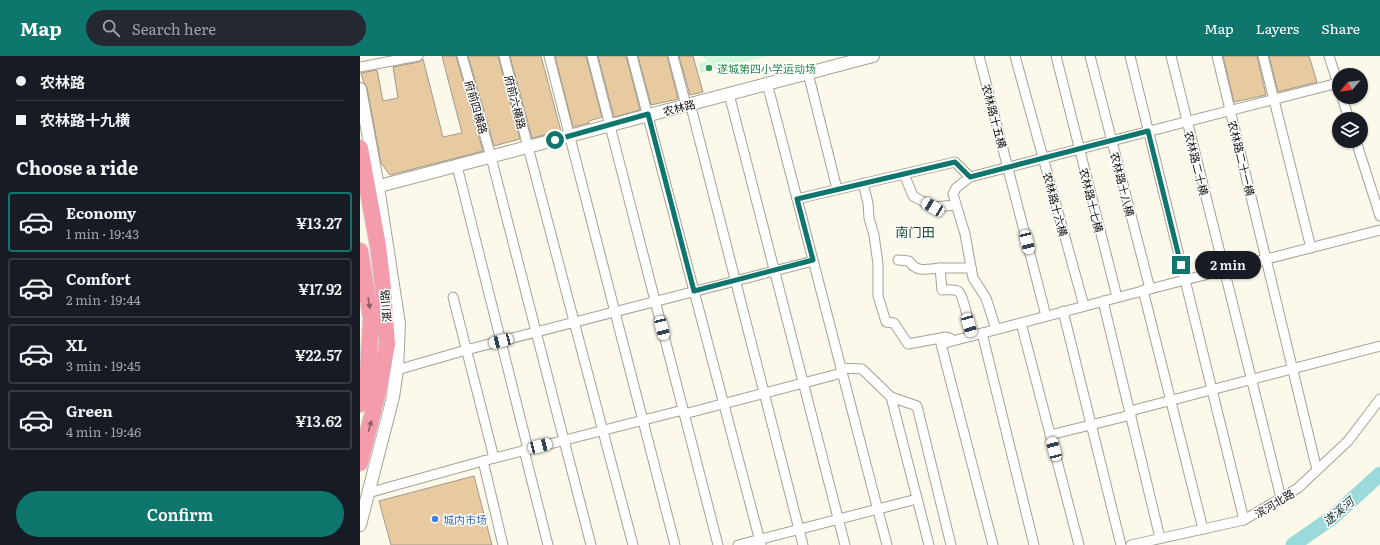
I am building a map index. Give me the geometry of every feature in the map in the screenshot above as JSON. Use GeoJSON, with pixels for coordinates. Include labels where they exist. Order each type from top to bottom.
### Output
{"type":"FeatureCollection","features":[{"type":"Feature","properties":{"kind":"highway","name":"湛川路"},"geometry":{"type":"LineString","coordinates":[[360,148],[373,188],[387,344],[380,388],[360,463]]}},
{"type":"Feature","properties":{"kind":"highway","name":"湛川路"},"geometry":{"type":"LineString","coordinates":[[360,251],[371,318],[368,370],[360,404]]}},
{"type":"Feature","properties":{"kind":"street"},"geometry":{"type":"LineString","coordinates":[[360,67],[418,56]]}},
{"type":"Feature","properties":{"kind":"street","name":"府前四横路"},"geometry":{"type":"LineString","coordinates":[[462,56],[491,157],[591,545]]}},
{"type":"Feature","properties":{"kind":"street","name":"府前六横路"},"geometry":{"type":"LineString","coordinates":[[504,56],[527,148],[633,545]]}},
{"type":"Feature","properties":{"kind":"street"},"geometry":{"type":"LineString","coordinates":[[549,56],[675,545]]}},
{"type":"Feature","properties":{"kind":"street"},"geometry":{"type":"LineString","coordinates":[[592,56],[718,545]]}},
{"type":"Feature","properties":{"kind":"street"},"geometry":{"type":"LineString","coordinates":[[632,56],[760,542]]}},
{"type":"Feature","properties":{"kind":"street"},"geometry":{"type":"LineString","coordinates":[[672,56],[688,104],[736,280],[803,545]]}},
{"type":"Feature","properties":{"kind":"street","name":"农林路十五横"},"geometry":{"type":"LineString","coordinates":[[979,56],[1046,316]]}},
{"type":"Feature","properties":{"kind":"street","name":"农林路十六横"},"geometry":{"type":"LineString","coordinates":[[1015,56],[1084,306]]}},
{"type":"Feature","properties":{"kind":"street","name":"农林路十七横"},"geometry":{"type":"LineString","coordinates":[[1056,56],[1117,297]]}},
{"type":"Feature","properties":{"kind":"street","name":"农林路十八横"},"geometry":{"type":"LineString","coordinates":[[1090,56],[1112,141],[1171,400],[1203,529]]}},
{"type":"Feature","properties":{"kind":"street"},"geometry":{"type":"LineString","coordinates":[[1130,56],[1244,520]]}},
{"type":"Feature","properties":{"kind":"street","name":"农林路二十横"},"geometry":{"type":"LineString","coordinates":[[1171,56],[1186,122],[1281,498]]}},
{"type":"Feature","properties":{"kind":"street","name":"农林路二十一横"},"geometry":{"type":"LineString","coordinates":[[1217,56],[1317,470]]}},
{"type":"Feature","properties":{"kind":"street"},"geometry":{"type":"LineString","coordinates":[[1263,56],[1311,248]]}},
{"type":"Feature","properties":{"kind":"street"},"geometry":{"type":"LineString","coordinates":[[1329,56],[1333,68]]}},
{"type":"Feature","properties":{"kind":"street","name":"农林路"},"geometry":{"type":"LineString","coordinates":[[373,188],[866,57]]}},
{"type":"Feature","properties":{"kind":"street"},"geometry":{"type":"LineString","coordinates":[[808,73],[837,190]]}},
{"type":"Feature","properties":{"kind":"street"},"geometry":{"type":"LineString","coordinates":[[768,83],[887,545]]}},
{"type":"Feature","properties":{"kind":"street"},"geometry":{"type":"LineString","coordinates":[[996,329],[986,298],[973,278],[965,234],[953,194],[956,188],[970,177],[1230,110],[1332,86]]}},
{"type":"Feature","properties":{"kind":"street"},"geometry":{"type":"LineString","coordinates":[[360,89],[373,188],[399,324],[397,370],[393,397],[360,525]]}},
{"type":"Feature","properties":{"kind":"street"},"geometry":{"type":"LineString","coordinates":[[729,94],[845,545]]}},
{"type":"Feature","properties":{"kind":"street"},"geometry":{"type":"LineString","coordinates":[[1358,148],[1380,216]]}},
{"type":"Feature","properties":{"kind":"street"},"geometry":{"type":"LineString","coordinates":[[797,199],[955,162],[970,177]]}},
{"type":"Feature","properties":{"kind":"street"},"geometry":{"type":"LineString","coordinates":[[457,166],[501,341],[548,545]]}},
{"type":"Feature","properties":{"kind":"street"},"geometry":{"type":"LineString","coordinates":[[904,174],[913,196],[933,207],[956,205]]}},
{"type":"Feature","properties":{"kind":"street"},"geometry":{"type":"LineString","coordinates":[[863,183],[869,218],[874,235],[878,264],[878,296],[886,322],[894,323],[908,344],[946,337],[958,340]]}},
{"type":"Feature","properties":{"kind":"street"},"geometry":{"type":"LineString","coordinates":[[993,545],[942,344],[1063,311],[1380,230]]}},
{"type":"Feature","properties":{"kind":"street"},"geometry":{"type":"LineString","coordinates":[[397,370],[466,350],[813,260]]}},
{"type":"Feature","properties":{"kind":"street"},"geometry":{"type":"LineString","coordinates":[[898,260],[909,261],[912,266],[919,270],[971,268]]}},
{"type":"Feature","properties":{"kind":"street"},"geometry":{"type":"LineString","coordinates":[[940,268],[942,290],[952,289],[959,292],[963,298],[972,336]]}},
{"type":"Feature","properties":{"kind":"street"},"geometry":{"type":"LineString","coordinates":[[453,297],[494,458]]}},
{"type":"Feature","properties":{"kind":"street"},"geometry":{"type":"LineString","coordinates":[[1103,301],[1160,538]]}},
{"type":"Feature","properties":{"kind":"street"},"geometry":{"type":"LineString","coordinates":[[1063,311],[1121,545]]}},
{"type":"Feature","properties":{"kind":"street"},"geometry":{"type":"LineString","coordinates":[[1021,323],[1079,545]]}},
{"type":"Feature","properties":{"kind":"street"},"geometry":{"type":"LineString","coordinates":[[982,333],[1034,545]]}},
{"type":"Feature","properties":{"kind":"street"},"geometry":{"type":"LineString","coordinates":[[1050,435],[1091,426],[1171,400],[1380,346]]}},
{"type":"Feature","properties":{"kind":"street"},"geometry":{"type":"LineString","coordinates":[[368,492],[483,460],[602,430],[643,420],[724,404],[803,384],[842,371],[862,369],[891,397],[916,406],[951,545]]}},
{"type":"Feature","properties":{"kind":"street"},"geometry":{"type":"LineString","coordinates":[[891,397],[929,545]]}},
{"type":"Feature","properties":{"kind":"street","name":"滨河北路"},"geometry":{"type":"LineString","coordinates":[[1131,545],[1244,520],[1298,488],[1348,441],[1380,399]]}},
{"type":"Feature","properties":{"kind":"street"},"geometry":{"type":"LineString","coordinates":[[483,460],[503,545]]}},
{"type":"Feature","properties":{"kind":"street"},"geometry":{"type":"LineString","coordinates":[[738,545],[760,542],[799,529],[917,499]]}},
{"type":"Feature","properties":{"kind":"green space","name":"遂城第四小学运动场"},"geometry":{"type":"Polygon","coordinates":[[[702,56],[768,56],[700,73],[698,63],[708,61],[702,56]]]}},
{"type":"Feature","properties":{"kind":"building"},"geometry":{"type":"Polygon","coordinates":[[[442,56],[456,56],[483,151],[390,175],[381,163],[367,88],[361,73],[377,70],[383,101],[398,98],[393,67],[419,62],[423,59],[443,137],[462,133],[442,56]]]}},
{"type":"Feature","properties":{"kind":"building"},"geometry":{"type":"Polygon","coordinates":[[[468,56],[498,56],[520,139],[494,146],[468,56]]]}},
{"type":"Feature","properties":{"kind":"building"},"geometry":{"type":"Polygon","coordinates":[[[510,56],[541,56],[561,131],[532,138],[510,56]]]}},
{"type":"Feature","properties":{"kind":"building"},"geometry":{"type":"Polygon","coordinates":[[[555,56],[586,56],[602,117],[589,121],[589,123],[573,127],[555,56]]]}},
{"type":"Feature","properties":{"kind":"building"},"geometry":{"type":"Polygon","coordinates":[[[598,56],[626,56],[640,110],[614,117],[598,56]]]}},
{"type":"Feature","properties":{"kind":"building"},"geometry":{"type":"Polygon","coordinates":[[[638,56],[667,56],[678,99],[651,105],[638,56]]]}},
{"type":"Feature","properties":{"kind":"building"},"geometry":{"type":"Polygon","coordinates":[[[679,56],[693,56],[703,92],[690,95],[679,56]]]}},
{"type":"Feature","properties":{"kind":"building"},"geometry":{"type":"Polygon","coordinates":[[[1223,56],[1257,56],[1266,95],[1234,102],[1223,56]]]}},
{"type":"Feature","properties":{"kind":"building"},"geometry":{"type":"Polygon","coordinates":[[[1269,56],[1309,56],[1317,82],[1278,92],[1269,56]]]}},
{"type":"Feature","properties":{"kind":"building","name":"城内市场"},"geometry":{"type":"Polygon","coordinates":[[[474,476],[492,545],[391,545],[379,501],[474,476]]]}},
{"type":"Feature","properties":{"kind":"waterway","name":"遂溪河"},"geometry":{"type":"LineString","coordinates":[[1293,545],[1333,517],[1380,474]]}},
{"type":"Feature","properties":{"kind":"place","name":"遂城第四小学运动场"},"geometry":{"type":"Point","coordinates":[709,68]}},
{"type":"Feature","properties":{"kind":"place","name":"城内市场"},"geometry":{"type":"Point","coordinates":[435,519]}},
{"type":"Feature","properties":{"kind":"district","name":"南门田"},"geometry":{"type":"Point","coordinates":[915,231]}},
{"type":"Feature","properties":{"kind":"route"},"geometry":{"type":"LineString","coordinates":[[555,140],[648,114],[694,291],[813,260],[797,199],[955,162],[970,177],[1148,131],[1181,265]]}}]}
